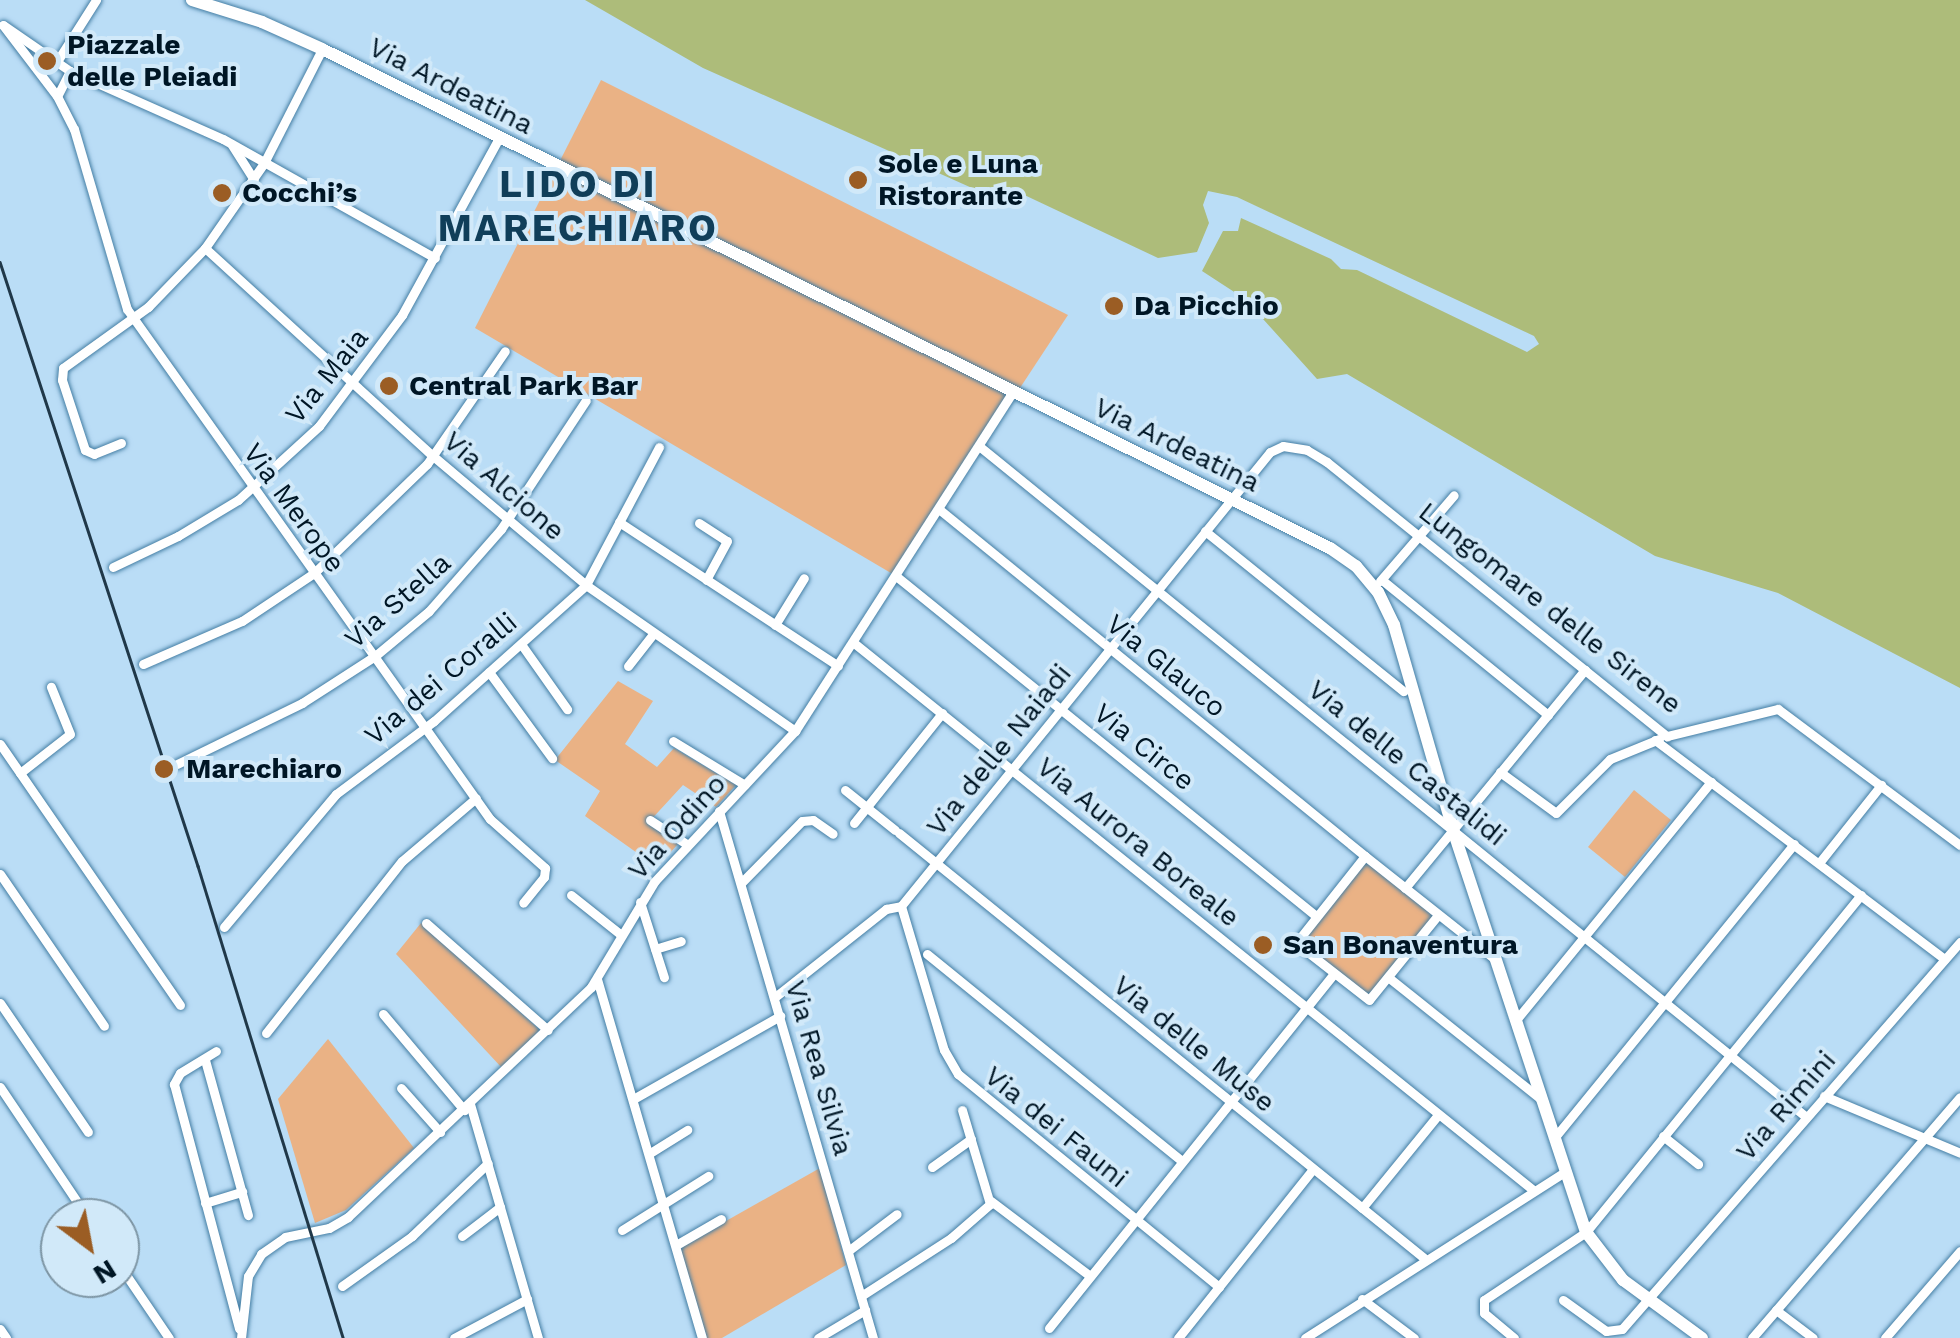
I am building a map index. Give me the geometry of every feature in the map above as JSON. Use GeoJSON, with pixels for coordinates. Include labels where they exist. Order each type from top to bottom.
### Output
{"type":"FeatureCollection","features":[{"type":"Feature","properties":{"kind":"main road","name":"Via Ardeatina"},"geometry":{"type":"LineString","coordinates":[[192,0],[262,22],[322,49],[1336,552],[1378,582],[1399,640],[1453,830],[1586,1232],[1613,1269],[1646,1300],[1702,1338]]}},
{"type":"Feature","properties":{"kind":"street"},"geometry":{"type":"LineString","coordinates":[[56,63],[96,0]]}},
{"type":"Feature","properties":{"kind":"street"},"geometry":{"type":"LineString","coordinates":[[1,24],[70,71],[230,143],[436,258]]}},
{"type":"Feature","properties":{"kind":"street"},"geometry":{"type":"LineString","coordinates":[[1,24],[57,96],[70,71]]}},
{"type":"Feature","properties":{"kind":"street"},"geometry":{"type":"LineString","coordinates":[[121,444],[94,454],[83,448],[62,380],[63,368],[134,318],[205,248],[264,163],[322,49]]}},
{"type":"Feature","properties":{"kind":"street","name":"Via Merope"},"geometry":{"type":"LineString","coordinates":[[57,96],[72,124],[121,295],[134,318],[252,490],[494,824],[545,868],[544,877],[523,904]]}},
{"type":"Feature","properties":{"kind":"street","name":"Via Maia"},"geometry":{"type":"LineString","coordinates":[[113,567],[178,536],[252,490],[306,440],[354,384],[436,258],[499,138]]}},
{"type":"Feature","properties":{"kind":"street"},"geometry":{"type":"LineString","coordinates":[[230,143],[254,180]]}},
{"type":"Feature","properties":{"kind":"street","name":"Via Alcione"},"geometry":{"type":"LineString","coordinates":[[205,248],[434,456],[586,585],[795,731]]}},
{"type":"Feature","properties":{"kind":"street"},"geometry":{"type":"LineString","coordinates":[[143,664],[242,621],[314,573],[434,456],[505,351]]}},
{"type":"Feature","properties":{"kind":"street","name":"Via Odino"},"geometry":{"type":"LineString","coordinates":[[241,1337],[244,1292],[255,1262],[285,1237],[312,1232],[348,1217],[597,980],[640,902],[795,731],[1013,391]]}},
{"type":"Feature","properties":{"kind":"street","name":"Via Stella"},"geometry":{"type":"LineString","coordinates":[[178,764],[272,721],[374,656],[440,600],[508,520],[586,400]]}},
{"type":"Feature","properties":{"kind":"street","name":"Via delle Castalidi"},"geometry":{"type":"LineString","coordinates":[[979,446],[1806,1116]]}},
{"type":"Feature","properties":{"kind":"street","name":"Lungomare delle Sirene"},"geometry":{"type":"LineString","coordinates":[[1231,500],[1272,450],[1293,446],[1322,458],[1666,736],[1778,709],[1960,845]]}},
{"type":"Feature","properties":{"kind":"street","name":"Via dei Coralli"},"geometry":{"type":"LineString","coordinates":[[224,927],[336,794],[426,728],[586,585],[659,447]]}},
{"type":"Feature","properties":{"kind":"street"},"geometry":{"type":"LineString","coordinates":[[1454,495],[1378,582],[1548,714]]}},
{"type":"Feature","properties":{"kind":"street","name":"Via delle Naiadi"},"geometry":{"type":"LineString","coordinates":[[774,997],[886,909],[901,906],[1231,500]]}},
{"type":"Feature","properties":{"kind":"street","name":"Via Glauco"},"geometry":{"type":"LineString","coordinates":[[940,510],[1438,915]]}},
{"type":"Feature","properties":{"kind":"street"},"geometry":{"type":"LineString","coordinates":[[620,522],[838,666]]}},
{"type":"Feature","properties":{"kind":"street"},"geometry":{"type":"LineString","coordinates":[[699,523],[727,540],[706,580]]}},
{"type":"Feature","properties":{"kind":"street"},"geometry":{"type":"LineString","coordinates":[[1205,531],[1403,691]]}},
{"type":"Feature","properties":{"kind":"street","name":"Via Circe"},"geometry":{"type":"LineString","coordinates":[[896,576],[1316,916]]}},
{"type":"Feature","properties":{"kind":"street"},"geometry":{"type":"LineString","coordinates":[[776,625],[804,578]]}},
{"type":"Feature","properties":{"kind":"street"},"geometry":{"type":"LineString","coordinates":[[628,666],[652,634]]}},
{"type":"Feature","properties":{"kind":"street","name":"Via Aurora Boreale"},"geometry":{"type":"LineString","coordinates":[[854,643],[1533,1190]]}},
{"type":"Feature","properties":{"kind":"street"},"geometry":{"type":"LineString","coordinates":[[521,644],[567,708]]}},
{"type":"Feature","properties":{"kind":"street"},"geometry":{"type":"LineString","coordinates":[[1404,888],[1584,670]]}},
{"type":"Feature","properties":{"kind":"street"},"geometry":{"type":"LineString","coordinates":[[489,672],[552,758]]}},
{"type":"Feature","properties":{"kind":"street"},"geometry":{"type":"LineString","coordinates":[[20,773],[70,734],[51,687]]}},
{"type":"Feature","properties":{"kind":"street"},"geometry":{"type":"LineString","coordinates":[[854,823],[942,713]]}},
{"type":"Feature","properties":{"kind":"street"},"geometry":{"type":"LineString","coordinates":[[1500,772],[1556,813],[1604,764],[1666,736]]}},
{"type":"Feature","properties":{"kind":"street"},"geometry":{"type":"LineString","coordinates":[[1655,740],[1945,958]]}},
{"type":"Feature","properties":{"kind":"street","name":"Via Odino"},"geometry":{"type":"LineString","coordinates":[[673,741],[745,785]]}},
{"type":"Feature","properties":{"kind":"street"},"geometry":{"type":"LineString","coordinates":[[0,744],[180,1005]]}},
{"type":"Feature","properties":{"kind":"street"},"geometry":{"type":"LineString","coordinates":[[1516,1020],[1711,782]]}},
{"type":"Feature","properties":{"kind":"street"},"geometry":{"type":"LineString","coordinates":[[1819,862],[1880,785]]}},
{"type":"Feature","properties":{"kind":"street","name":"Via delle Muse"},"geometry":{"type":"LineString","coordinates":[[845,790],[1424,1258]]}},
{"type":"Feature","properties":{"kind":"street"},"geometry":{"type":"LineString","coordinates":[[266,1033],[402,861],[476,798]]}},
{"type":"Feature","properties":{"kind":"street","name":"Via Rea Silvia"},"geometry":{"type":"LineString","coordinates":[[719,812],[873,1338]]}},
{"type":"Feature","properties":{"kind":"street"},"geometry":{"type":"LineString","coordinates":[[650,820],[688,845]]}},
{"type":"Feature","properties":{"kind":"street"},"geometry":{"type":"LineString","coordinates":[[740,884],[802,821],[813,820],[833,834]]}},
{"type":"Feature","properties":{"kind":"street"},"geometry":{"type":"LineString","coordinates":[[1555,1137],[1794,844]]}},
{"type":"Feature","properties":{"kind":"street"},"geometry":{"type":"LineString","coordinates":[[1364,856],[1296,943],[1369,1000],[1438,915],[1498,960]]}},
{"type":"Feature","properties":{"kind":"street"},"geometry":{"type":"LineString","coordinates":[[0,874],[104,1026]]}},
{"type":"Feature","properties":{"kind":"street"},"geometry":{"type":"LineString","coordinates":[[1514,1338],[1486,1315],[1482,1302],[1586,1232],[1862,894]]}},
{"type":"Feature","properties":{"kind":"street"},"geometry":{"type":"LineString","coordinates":[[572,895],[620,934]]}},
{"type":"Feature","properties":{"kind":"street"},"geometry":{"type":"LineString","coordinates":[[640,902],[664,977]]}},
{"type":"Feature","properties":{"kind":"street","name":"Via dei Fauni"},"geometry":{"type":"LineString","coordinates":[[901,906],[945,1052],[958,1074],[1218,1287]]}},
{"type":"Feature","properties":{"kind":"street"},"geometry":{"type":"LineString","coordinates":[[426,923],[548,1030]]}},
{"type":"Feature","properties":{"kind":"street"},"geometry":{"type":"LineString","coordinates":[[656,949],[681,941]]}},
{"type":"Feature","properties":{"kind":"street","name":"Via Rimini"},"geometry":{"type":"LineString","coordinates":[[1563,1300],[1611,1332],[1622,1328],[1960,942]]}},
{"type":"Feature","properties":{"kind":"street"},"geometry":{"type":"LineString","coordinates":[[926,954],[1182,1161]]}},
{"type":"Feature","properties":{"kind":"street"},"geometry":{"type":"LineString","coordinates":[[1048,1328],[1334,972]]}},
{"type":"Feature","properties":{"kind":"street"},"geometry":{"type":"LineString","coordinates":[[1388,977],[1544,1102]]}},
{"type":"Feature","properties":{"kind":"street"},"geometry":{"type":"LineString","coordinates":[[597,980],[635,1098],[702,1338]]}},
{"type":"Feature","properties":{"kind":"street"},"geometry":{"type":"LineString","coordinates":[[0,1003],[88,1132]]}},
{"type":"Feature","properties":{"kind":"street"},"geometry":{"type":"LineString","coordinates":[[383,1014],[467,1107],[488,1164],[538,1338]]}},
{"type":"Feature","properties":{"kind":"street"},"geometry":{"type":"LineString","coordinates":[[635,1098],[780,1016]]}},
{"type":"Feature","properties":{"kind":"street"},"geometry":{"type":"LineString","coordinates":[[216,1051],[180,1073],[174,1084],[241,1337]]}},
{"type":"Feature","properties":{"kind":"street"},"geometry":{"type":"LineString","coordinates":[[205,1060],[248,1215]]}},
{"type":"Feature","properties":{"kind":"street"},"geometry":{"type":"LineString","coordinates":[[0,1087],[75,1198]]}},
{"type":"Feature","properties":{"kind":"street"},"geometry":{"type":"LineString","coordinates":[[401,1088],[440,1132]]}},
{"type":"Feature","properties":{"kind":"street"},"geometry":{"type":"LineString","coordinates":[[1824,1096],[1960,1153]]}},
{"type":"Feature","properties":{"kind":"street"},"geometry":{"type":"LineString","coordinates":[[1752,1338],[1959,1099]]}},
{"type":"Feature","properties":{"kind":"street"},"geometry":{"type":"LineString","coordinates":[[962,1110],[990,1202],[1090,1276]]}},
{"type":"Feature","properties":{"kind":"street"},"geometry":{"type":"LineString","coordinates":[[1362,1208],[1437,1116]]}},
{"type":"Feature","properties":{"kind":"street"},"geometry":{"type":"LineString","coordinates":[[650,1153],[687,1130]]}},
{"type":"Feature","properties":{"kind":"street"},"geometry":{"type":"LineString","coordinates":[[1663,1136],[1698,1164]]}},
{"type":"Feature","properties":{"kind":"street"},"geometry":{"type":"LineString","coordinates":[[932,1167],[972,1139]]}},
{"type":"Feature","properties":{"kind":"street"},"geometry":{"type":"LineString","coordinates":[[342,1286],[412,1236],[488,1164]]}},
{"type":"Feature","properties":{"kind":"street"},"geometry":{"type":"LineString","coordinates":[[1178,1338],[1313,1169]]}},
{"type":"Feature","properties":{"kind":"street"},"geometry":{"type":"LineString","coordinates":[[1305,1338],[1424,1258],[1566,1171]]}},
{"type":"Feature","properties":{"kind":"street"},"geometry":{"type":"LineString","coordinates":[[622,1230],[663,1200],[708,1176]]}},
{"type":"Feature","properties":{"kind":"street"},"geometry":{"type":"LineString","coordinates":[[205,1203],[242,1192]]}},
{"type":"Feature","properties":{"kind":"street"},"geometry":{"type":"LineString","coordinates":[[861,1296],[957,1234],[990,1202]]}},
{"type":"Feature","properties":{"kind":"street"},"geometry":{"type":"LineString","coordinates":[[462,1236],[500,1207]]}},
{"type":"Feature","properties":{"kind":"street"},"geometry":{"type":"LineString","coordinates":[[848,1251],[897,1214]]}},
{"type":"Feature","properties":{"kind":"street"},"geometry":{"type":"LineString","coordinates":[[676,1245],[721,1219]]}},
{"type":"Feature","properties":{"kind":"street"},"geometry":{"type":"LineString","coordinates":[[1884,1338],[1960,1251]]}},
{"type":"Feature","properties":{"kind":"street"},"geometry":{"type":"LineString","coordinates":[[140,1295],[169,1338]]}},
{"type":"Feature","properties":{"kind":"street"},"geometry":{"type":"LineString","coordinates":[[454,1338],[527,1299]]}},
{"type":"Feature","properties":{"kind":"street"},"geometry":{"type":"LineString","coordinates":[[1362,1299],[1414,1338]]}},
{"type":"Feature","properties":{"kind":"street"},"geometry":{"type":"LineString","coordinates":[[818,1338],[865,1310]]}},
{"type":"Feature","properties":{"kind":"street"},"geometry":{"type":"LineString","coordinates":[[1776,1310],[1813,1338]]}},
{"type":"Feature","properties":{"kind":"street"},"geometry":{"type":"LineString","coordinates":[[1394,1338],[1402,1328]]}},
{"type":"Feature","properties":{"kind":"street"},"geometry":{"type":"LineString","coordinates":[[0,1329],[6,1338]]}},
{"type":"Feature","properties":{"kind":"shaded area"},"geometry":{"type":"Polygon","coordinates":[[[585,0],[1960,0],[1960,688],[1778,593],[1655,556],[1347,374],[1317,379],[1245,299],[1202,271],[1223,231],[1238,231],[1241,218],[1331,259],[1341,269],[1357,270],[1527,352],[1539,344],[1534,336],[1237,197],[1208,191],[1203,205],[1209,223],[1197,252],[1158,258],[1018,192],[972,188],[703,68],[585,0]]]}},
{"type":"Feature","properties":{"kind":"shaded area"},"geometry":{"type":"Polygon","coordinates":[[[601,80],[1068,315],[896,576],[475,328],[601,80]]]}},
{"type":"Feature","properties":{"kind":"shaded area"},"geometry":{"type":"Polygon","coordinates":[[[618,681],[653,701],[625,744],[657,767],[674,748],[736,785],[716,807],[683,785],[648,823],[678,844],[657,867],[585,816],[600,791],[555,760],[618,681]]]}},
{"type":"Feature","properties":{"kind":"shaded area"},"geometry":{"type":"Polygon","coordinates":[[[1634,790],[1671,820],[1625,877],[1588,847],[1634,790]]]}},
{"type":"Feature","properties":{"kind":"shaded area"},"geometry":{"type":"Polygon","coordinates":[[[1365,856],[1438,915],[1369,1000],[1296,943],[1365,856]]]}},
{"type":"Feature","properties":{"kind":"shaded area"},"geometry":{"type":"Polygon","coordinates":[[[421,923],[540,1030],[502,1068],[396,954],[421,923]]]}},
{"type":"Feature","properties":{"kind":"shaded area"},"geometry":{"type":"Polygon","coordinates":[[[328,1039],[414,1148],[346,1210],[315,1223],[278,1099],[328,1039]]]}},
{"type":"Feature","properties":{"kind":"shaded area"},"geometry":{"type":"Polygon","coordinates":[[[820,1168],[846,1265],[722,1338],[707,1338],[680,1247],[820,1168]]]}},
{"type":"Feature","properties":{"kind":"railway"},"geometry":{"type":"LineString","coordinates":[[0,262],[198,866],[343,1338]]}},
{"type":"Feature","properties":{"kind":"place","name":"Piazzale delle Pleiadi"},"geometry":{"type":"Point","coordinates":[47,61]}},
{"type":"Feature","properties":{"kind":"place","name":"Sole e Luna Ristorante"},"geometry":{"type":"Point","coordinates":[858,180]}},
{"type":"Feature","properties":{"kind":"place","name":"Cocchi’s"},"geometry":{"type":"Point","coordinates":[222,193]}},
{"type":"Feature","properties":{"kind":"place","name":"Da Picchio"},"geometry":{"type":"Point","coordinates":[1114,306]}},
{"type":"Feature","properties":{"kind":"place","name":"Central Park Bar"},"geometry":{"type":"Point","coordinates":[389,386]}},
{"type":"Feature","properties":{"kind":"place","name":"Marechiaro"},"geometry":{"type":"Point","coordinates":[164,769]}},
{"type":"Feature","properties":{"kind":"place","name":"San Bonaventura"},"geometry":{"type":"Point","coordinates":[1263,945]}},
{"type":"Feature","properties":{"kind":"district","name":"LIDO DI MARECHIARO"},"geometry":{"type":"Point","coordinates":[578,207]}}]}
